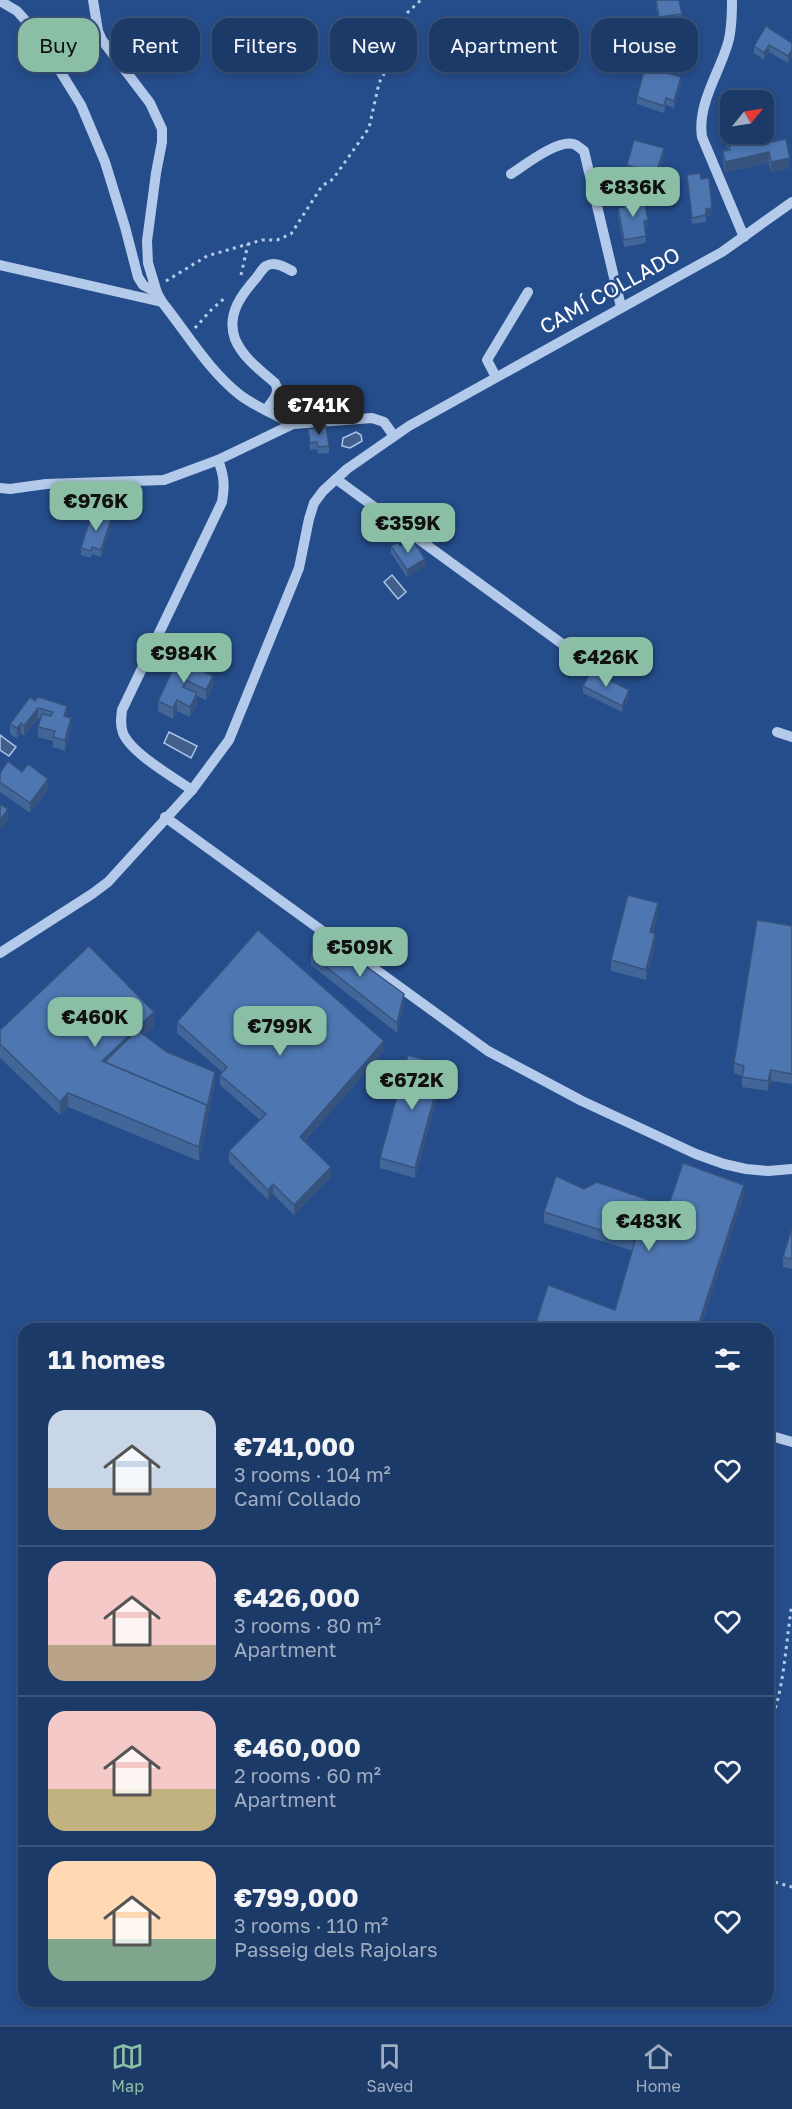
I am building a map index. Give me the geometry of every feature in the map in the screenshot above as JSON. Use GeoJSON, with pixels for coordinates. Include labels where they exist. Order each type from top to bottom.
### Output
{"type":"FeatureCollection","features":[{"type":"Feature","properties":{"kind":"street"},"geometry":{"type":"LineString","coordinates":[[93,0],[98,31],[102,40],[150,103],[162,129],[147,241],[148,263],[158,294],[188,337],[228,384],[246,399],[293,424]]}},
{"type":"Feature","properties":{"kind":"street"},"geometry":{"type":"LineString","coordinates":[[732,0],[729,42],[702,112],[700,125],[702,138],[744,237]]}},
{"type":"Feature","properties":{"kind":"street"},"geometry":{"type":"LineString","coordinates":[[0,1],[17,11],[36,32],[81,105],[105,162],[138,277],[143,285],[158,294]]}},
{"type":"Feature","properties":{"kind":"street"},"geometry":{"type":"LineString","coordinates":[[511,174],[558,146],[576,145],[584,152],[621,307]]}},
{"type":"Feature","properties":{"kind":"street","name":"CAMÍ COLLADO"},"geometry":{"type":"LineString","coordinates":[[1,950],[108,882],[192,790],[219,754],[235,727],[299,568],[314,503],[322,491],[394,436],[716,255],[792,202]]}},
{"type":"Feature","properties":{"kind":"street"},"geometry":{"type":"LineString","coordinates":[[266,410],[278,393],[278,388],[249,361],[235,338],[236,304],[242,293],[266,266],[278,264],[292,271]]}},
{"type":"Feature","properties":{"kind":"street"},"geometry":{"type":"LineString","coordinates":[[0,265],[158,294]]}},
{"type":"Feature","properties":{"kind":"street"},"geometry":{"type":"LineString","coordinates":[[496,377],[487,360],[528,292]]}},
{"type":"Feature","properties":{"kind":"street"},"geometry":{"type":"LineString","coordinates":[[0,488],[164,480],[218,460],[293,424],[372,418],[384,422],[394,436]]}},
{"type":"Feature","properties":{"kind":"street"},"geometry":{"type":"LineString","coordinates":[[192,790],[130,744],[122,730],[121,721],[122,710],[222,502],[225,486],[218,460]]}},
{"type":"Feature","properties":{"kind":"street"},"geometry":{"type":"LineString","coordinates":[[336,479],[582,659]]}},
{"type":"Feature","properties":{"kind":"street"},"geometry":{"type":"LineString","coordinates":[[777,732],[792,737]]}},
{"type":"Feature","properties":{"kind":"street"},"geometry":{"type":"LineString","coordinates":[[165,817],[488,1051],[582,1101],[696,1154],[746,1169],[768,1171],[792,1169]]}},
{"type":"Feature","properties":{"kind":"street"},"geometry":{"type":"LineString","coordinates":[[774,1437],[792,1442]]}},
{"type":"Feature","properties":{"kind":"path"},"geometry":{"type":"LineString","coordinates":[[158,294],[207,256],[262,240],[277,240],[291,234],[322,186],[333,179],[369,128],[379,83],[396,52],[408,12],[421,0]]}},
{"type":"Feature","properties":{"kind":"path"},"geometry":{"type":"LineString","coordinates":[[239,278],[243,271],[248,244]]}},
{"type":"Feature","properties":{"kind":"path"},"geometry":{"type":"LineString","coordinates":[[188,337],[211,310],[231,292]]}},
{"type":"Feature","properties":{"kind":"path"},"geometry":{"type":"LineString","coordinates":[[774,1714],[781,1683],[792,1605]]}},
{"type":"Feature","properties":{"kind":"path"},"geometry":{"type":"LineString","coordinates":[[774,1882],[792,1887]]}},
{"type":"Feature","properties":{"kind":"water"},"geometry":{"type":"Polygon","coordinates":[[[356,432],[361,435],[362,441],[350,448],[342,446],[343,438],[356,432]]]}},
{"type":"Feature","properties":{"kind":"water"},"geometry":{"type":"Polygon","coordinates":[[[392,575],[406,592],[398,599],[384,582],[392,575]]]}},
{"type":"Feature","properties":{"kind":"water"},"geometry":{"type":"Polygon","coordinates":[[[169,732],[197,746],[191,758],[164,743],[169,732]]]}},
{"type":"Feature","properties":{"kind":"water"},"geometry":{"type":"Polygon","coordinates":[[[0,735],[16,747],[9,756],[0,750],[0,735]]]}},
{"type":"Feature","properties":{"kind":"building"},"geometry":{"type":"Polygon","coordinates":[[[656,0],[679,0],[682,14],[659,17],[656,0]]]}},
{"type":"Feature","properties":{"kind":"building"},"geometry":{"type":"Polygon","coordinates":[[[766,26],[792,43],[792,50],[788,56],[769,45],[764,53],[754,46],[766,26]]]}},
{"type":"Feature","properties":{"kind":"building"},"geometry":{"type":"Polygon","coordinates":[[[644,72],[663,72],[681,77],[674,101],[666,98],[664,106],[637,97],[644,72]]]}},
{"type":"Feature","properties":{"kind":"building"},"geometry":{"type":"Polygon","coordinates":[[[786,139],[790,158],[771,162],[769,152],[725,162],[723,151],[730,150],[729,144],[774,144],[774,142],[786,139]]]}},
{"type":"Feature","properties":{"kind":"building"},"geometry":{"type":"Polygon","coordinates":[[[634,140],[664,148],[656,174],[627,165],[634,140]]]}},
{"type":"Feature","properties":{"kind":"building"},"geometry":{"type":"Polygon","coordinates":[[[700,173],[701,179],[709,178],[712,208],[706,209],[706,215],[692,218],[687,175],[700,173]]]}},
{"type":"Feature","properties":{"kind":"building"},"geometry":{"type":"Polygon","coordinates":[[[643,196],[648,220],[644,221],[646,236],[624,240],[618,208],[624,207],[623,199],[643,196]]]}},
{"type":"Feature","properties":{"kind":"building"},"geometry":{"type":"Polygon","coordinates":[[[326,426],[329,446],[318,447],[317,442],[310,443],[308,429],[326,426]]]}},
{"type":"Feature","properties":{"kind":"building"},"geometry":{"type":"Polygon","coordinates":[[[92,513],[111,519],[101,550],[92,547],[91,551],[81,548],[92,513]]]}},
{"type":"Feature","properties":{"kind":"building"},"geometry":{"type":"Polygon","coordinates":[[[412,539],[425,559],[407,570],[391,546],[398,542],[400,546],[412,539]]]}},
{"type":"Feature","properties":{"kind":"building"},"geometry":{"type":"Polygon","coordinates":[[[178,659],[213,676],[206,690],[186,680],[183,687],[197,693],[190,707],[177,700],[173,708],[158,701],[178,659]]]}},
{"type":"Feature","properties":{"kind":"building"},"geometry":{"type":"Polygon","coordinates":[[[591,671],[629,690],[622,706],[583,686],[591,671]]]}},
{"type":"Feature","properties":{"kind":"building"},"geometry":{"type":"Polygon","coordinates":[[[30,697],[35,701],[38,697],[67,706],[64,716],[71,718],[65,740],[53,737],[55,731],[38,727],[42,714],[51,716],[53,712],[38,708],[24,726],[21,723],[17,728],[10,724],[30,697]]]}},
{"type":"Feature","properties":{"kind":"building"},"geometry":{"type":"Polygon","coordinates":[[[8,761],[22,772],[28,764],[48,779],[30,803],[0,782],[0,773],[8,761]]]}},
{"type":"Feature","properties":{"kind":"building"},"geometry":{"type":"Polygon","coordinates":[[[0,804],[8,809],[0,820],[0,804]]]}},
{"type":"Feature","properties":{"kind":"building"},"geometry":{"type":"Polygon","coordinates":[[[628,895],[658,903],[650,932],[655,934],[646,970],[611,960],[628,895]]]}},
{"type":"Feature","properties":{"kind":"building"},"geometry":{"type":"Polygon","coordinates":[[[757,920],[792,926],[792,1074],[771,1070],[768,1081],[742,1077],[744,1066],[734,1063],[757,920]]]}},
{"type":"Feature","properties":{"kind":"building"},"geometry":{"type":"Polygon","coordinates":[[[258,930],[384,1041],[300,1137],[331,1167],[294,1205],[273,1184],[268,1190],[229,1151],[266,1114],[220,1075],[227,1067],[177,1022],[258,930]]]}},
{"type":"Feature","properties":{"kind":"building"},"geometry":{"type":"Polygon","coordinates":[[[325,936],[404,994],[397,1023],[311,955],[325,936]]]}},
{"type":"Feature","properties":{"kind":"building"},"geometry":{"type":"Polygon","coordinates":[[[89,946],[154,1012],[102,1061],[207,1105],[199,1147],[68,1093],[60,1102],[0,1044],[0,1030],[89,946]]]}},
{"type":"Feature","properties":{"kind":"building"},"geometry":{"type":"Polygon","coordinates":[[[137,1030],[167,1052],[215,1072],[207,1108],[207,1105],[105,1062],[137,1030]]]}},
{"type":"Feature","properties":{"kind":"building"},"geometry":{"type":"Polygon","coordinates":[[[408,1055],[443,1065],[415,1168],[380,1158],[408,1055]]]}},
{"type":"Feature","properties":{"kind":"building"},"geometry":{"type":"Polygon","coordinates":[[[683,1163],[744,1185],[699,1323],[536,1323],[548,1285],[615,1310],[635,1241],[544,1212],[556,1176],[584,1189],[597,1182],[668,1207],[683,1163]]]}},
{"type":"Feature","properties":{"kind":"building"},"geometry":{"type":"Polygon","coordinates":[[[792,1228],[792,1259],[783,1257],[792,1228]]]}}]}
